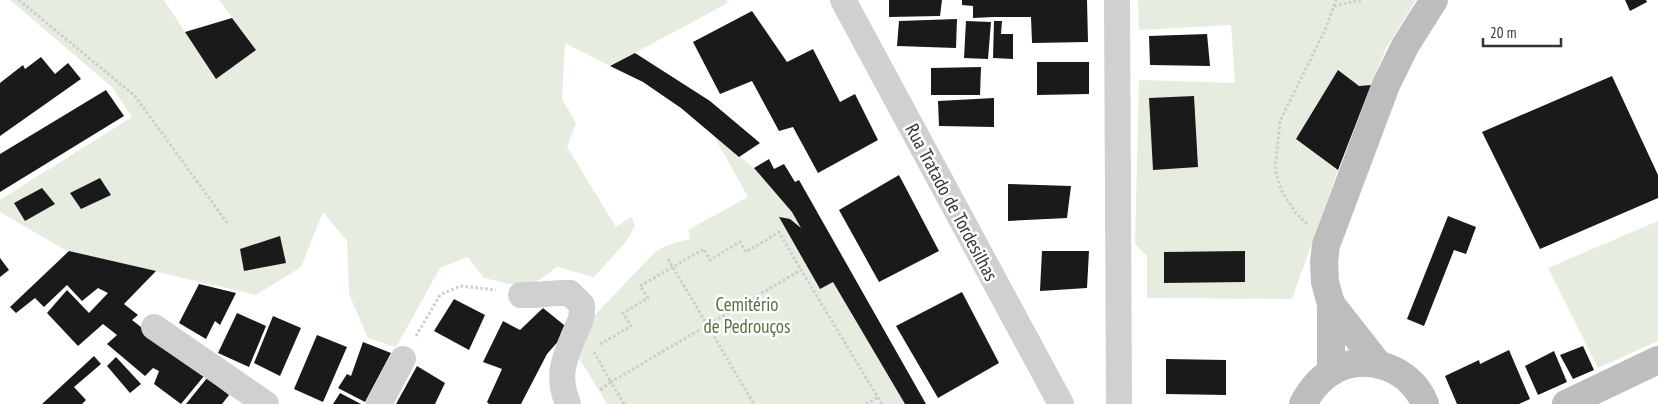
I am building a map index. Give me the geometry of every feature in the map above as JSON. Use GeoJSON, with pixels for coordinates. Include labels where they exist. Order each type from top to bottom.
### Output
{"type":"FeatureCollection","features":[{"type":"Feature","properties":{"kind":"street","name":"Rua Tratado de Tordesilhas"},"geometry":{"type":"LineString","coordinates":[[843,0],[1061,404]]}},
{"type":"Feature","properties":{"kind":"street"},"geometry":{"type":"LineString","coordinates":[[1117,0],[1119,404]]}},
{"type":"Feature","properties":{"kind":"street"},"geometry":{"type":"LineString","coordinates":[[1331,372],[1331,304],[1325,282],[1324,262],[1326,245],[1386,85],[1405,46],[1434,0]]}},
{"type":"Feature","properties":{"kind":"street"},"geometry":{"type":"LineString","coordinates":[[521,295],[538,296],[554,292],[570,293],[582,305],[583,316],[566,355],[561,372],[564,394],[568,404]]}},
{"type":"Feature","properties":{"kind":"street"},"geometry":{"type":"LineString","coordinates":[[1331,304],[1378,364]]}},
{"type":"Feature","properties":{"kind":"street"},"geometry":{"type":"LineString","coordinates":[[154,327],[266,404]]}},
{"type":"Feature","properties":{"kind":"street"},"geometry":{"type":"LineString","coordinates":[[379,404],[403,359]]}},
{"type":"Feature","properties":{"kind":"street"},"geometry":{"type":"LineString","coordinates":[[1566,404],[1658,360]]}},
{"type":"Feature","properties":{"kind":"street"},"geometry":{"type":"LineString","coordinates":[[1303,404],[1314,385],[1331,372],[1346,365],[1362,363],[1378,364],[1396,370],[1411,382],[1426,404]]}},
{"type":"Feature","properties":{"kind":"path"},"geometry":{"type":"LineString","coordinates":[[19,0],[135,96],[228,224]]}},
{"type":"Feature","properties":{"kind":"path"},"geometry":{"type":"LineString","coordinates":[[1326,245],[1296,213],[1281,190],[1275,169],[1280,121],[1326,28],[1336,0]]}},
{"type":"Feature","properties":{"kind":"path"},"geometry":{"type":"LineString","coordinates":[[1334,6],[1362,0]]}},
{"type":"Feature","properties":{"kind":"path"},"geometry":{"type":"LineString","coordinates":[[624,404],[592,348],[631,326],[623,313],[648,298],[640,286],[704,249],[710,260],[740,242],[746,252],[779,232],[882,404]]}},
{"type":"Feature","properties":{"kind":"path"},"geometry":{"type":"LineString","coordinates":[[668,259],[754,404]]}},
{"type":"Feature","properties":{"kind":"path"},"geometry":{"type":"LineString","coordinates":[[599,392],[611,382],[802,270]]}},
{"type":"Feature","properties":{"kind":"path"},"geometry":{"type":"LineString","coordinates":[[403,359],[440,295],[460,286],[521,295]]}},
{"type":"Feature","properties":{"kind":"path"},"geometry":{"type":"LineString","coordinates":[[866,404],[878,397]]}},
{"type":"Feature","properties":{"kind":"green space"},"geometry":{"type":"Polygon","coordinates":[[[10,0],[164,0],[216,79],[256,50],[219,0],[726,0],[728,3],[610,66],[565,43],[562,99],[576,123],[567,147],[616,227],[631,217],[635,226],[625,243],[594,277],[557,267],[528,288],[484,278],[468,257],[440,268],[396,347],[368,338],[349,294],[347,241],[323,212],[301,267],[256,295],[65,250],[0,212],[0,200],[132,117],[112,87],[10,0]]]}},
{"type":"Feature","properties":{"kind":"green space"},"geometry":{"type":"Polygon","coordinates":[[[1138,0],[1416,0],[1386,48],[1371,85],[1359,86],[1297,139],[1338,170],[1292,299],[1147,298],[1147,256],[1135,244],[1139,80],[1235,83],[1231,25],[1139,30],[1138,0]]]}},
{"type":"Feature","properties":{"kind":"green space","name":"Cemitério de Pedrouços"},"geometry":{"type":"Polygon","coordinates":[[[714,136],[754,168],[792,212],[905,404],[607,404],[579,358],[578,346],[592,318],[655,252],[668,245],[690,239],[688,230],[748,197],[714,136]]]}},
{"type":"Feature","properties":{"kind":"green space"},"geometry":{"type":"Polygon","coordinates":[[[1658,221],[1658,341],[1598,368],[1548,268],[1658,221]]]}},
{"type":"Feature","properties":{"kind":"building"},"geometry":{"type":"Polygon","coordinates":[[[889,0],[942,0],[940,16],[889,17],[889,0]]]}},
{"type":"Feature","properties":{"kind":"building"},"geometry":{"type":"Polygon","coordinates":[[[962,0],[1087,0],[1088,42],[1032,43],[1031,17],[973,18],[973,6],[962,5],[962,0]]]}},
{"type":"Feature","properties":{"kind":"building"},"geometry":{"type":"Polygon","coordinates":[[[1625,0],[1646,0],[1647,2],[1630,11],[1625,0]]]}},
{"type":"Feature","properties":{"kind":"building"},"geometry":{"type":"Polygon","coordinates":[[[752,11],[787,62],[813,49],[840,102],[855,94],[878,140],[818,173],[793,127],[779,131],[752,81],[720,94],[693,42],[752,11]]]}},
{"type":"Feature","properties":{"kind":"building"},"geometry":{"type":"Polygon","coordinates":[[[232,18],[256,50],[216,79],[185,32],[232,18]]]}},
{"type":"Feature","properties":{"kind":"building"},"geometry":{"type":"Polygon","coordinates":[[[957,19],[956,48],[897,46],[899,21],[957,19]]]}},
{"type":"Feature","properties":{"kind":"building"},"geometry":{"type":"Polygon","coordinates":[[[966,21],[991,22],[988,59],[964,58],[966,21]]]}},
{"type":"Feature","properties":{"kind":"building"},"geometry":{"type":"Polygon","coordinates":[[[994,21],[1002,21],[1001,34],[1013,34],[1013,59],[993,58],[994,21]]]}},
{"type":"Feature","properties":{"kind":"building"},"geometry":{"type":"Polygon","coordinates":[[[1207,34],[1210,66],[1150,65],[1149,36],[1207,34]]]}},
{"type":"Feature","properties":{"kind":"building"},"geometry":{"type":"Polygon","coordinates":[[[635,53],[710,101],[760,143],[739,157],[681,108],[643,82],[610,66],[635,53]]]}},
{"type":"Feature","properties":{"kind":"building"},"geometry":{"type":"Polygon","coordinates":[[[41,57],[55,74],[68,63],[81,79],[0,136],[0,83],[23,65],[25,69],[41,57]]]}},
{"type":"Feature","properties":{"kind":"building"},"geometry":{"type":"Polygon","coordinates":[[[1037,62],[1089,62],[1089,94],[1037,95],[1037,62]]]}},
{"type":"Feature","properties":{"kind":"building"},"geometry":{"type":"Polygon","coordinates":[[[981,67],[980,95],[931,95],[931,68],[981,67]]]}},
{"type":"Feature","properties":{"kind":"building"},"geometry":{"type":"Polygon","coordinates":[[[1338,70],[1359,86],[1371,85],[1338,170],[1296,139],[1338,70]]]}},
{"type":"Feature","properties":{"kind":"building"},"geometry":{"type":"Polygon","coordinates":[[[1612,76],[1658,175],[1658,198],[1540,249],[1482,132],[1612,76]]]}},
{"type":"Feature","properties":{"kind":"building"},"geometry":{"type":"Polygon","coordinates":[[[106,90],[124,116],[0,192],[0,154],[106,90]]]}},
{"type":"Feature","properties":{"kind":"building"},"geometry":{"type":"Polygon","coordinates":[[[1194,96],[1198,167],[1153,170],[1149,98],[1194,96]]]}},
{"type":"Feature","properties":{"kind":"building"},"geometry":{"type":"Polygon","coordinates":[[[994,98],[994,127],[939,126],[938,101],[994,98]]]}},
{"type":"Feature","properties":{"kind":"building"},"geometry":{"type":"Polygon","coordinates":[[[769,159],[774,169],[784,164],[795,182],[799,180],[926,404],[905,404],[833,282],[820,289],[779,217],[790,219],[801,228],[792,212],[754,168],[769,159]]]}},
{"type":"Feature","properties":{"kind":"building"},"geometry":{"type":"Polygon","coordinates":[[[899,175],[939,251],[879,282],[839,210],[899,175]]]}},
{"type":"Feature","properties":{"kind":"building"},"geometry":{"type":"Polygon","coordinates":[[[100,178],[111,195],[81,209],[70,193],[100,178]]]}},
{"type":"Feature","properties":{"kind":"building"},"geometry":{"type":"Polygon","coordinates":[[[1008,184],[1071,186],[1067,218],[1008,221],[1008,184]]]}},
{"type":"Feature","properties":{"kind":"building"},"geometry":{"type":"Polygon","coordinates":[[[42,188],[55,204],[25,221],[14,203],[42,188]]]}},
{"type":"Feature","properties":{"kind":"building"},"geometry":{"type":"Polygon","coordinates":[[[1448,216],[1476,227],[1466,254],[1454,250],[1424,326],[1407,319],[1448,216]]]}},
{"type":"Feature","properties":{"kind":"building"},"geometry":{"type":"Polygon","coordinates":[[[280,236],[286,263],[244,271],[240,249],[280,236]]]}},
{"type":"Feature","properties":{"kind":"building"},"geometry":{"type":"Polygon","coordinates":[[[69,251],[156,271],[124,304],[138,315],[132,320],[204,376],[181,404],[154,384],[159,371],[153,368],[145,376],[107,344],[117,335],[103,324],[78,346],[47,313],[67,290],[89,313],[108,293],[98,288],[82,301],[67,285],[44,307],[35,298],[16,313],[10,307],[69,251]]]}},
{"type":"Feature","properties":{"kind":"building"},"geometry":{"type":"Polygon","coordinates":[[[1042,251],[1089,251],[1087,288],[1040,291],[1042,251]]]}},
{"type":"Feature","properties":{"kind":"building"},"geometry":{"type":"Polygon","coordinates":[[[1245,251],[1245,282],[1164,283],[1164,252],[1245,251]]]}},
{"type":"Feature","properties":{"kind":"building"},"geometry":{"type":"Polygon","coordinates":[[[0,258],[9,270],[0,277],[0,258]]]}},
{"type":"Feature","properties":{"kind":"building"},"geometry":{"type":"Polygon","coordinates":[[[199,284],[236,293],[220,325],[215,321],[206,339],[179,323],[199,284]]]}},
{"type":"Feature","properties":{"kind":"building"},"geometry":{"type":"Polygon","coordinates":[[[962,292],[999,363],[938,398],[896,326],[962,292]]]}},
{"type":"Feature","properties":{"kind":"building"},"geometry":{"type":"Polygon","coordinates":[[[454,299],[485,315],[469,350],[434,331],[454,299]]]}},
{"type":"Feature","properties":{"kind":"building"},"geometry":{"type":"Polygon","coordinates":[[[543,308],[569,329],[547,354],[521,404],[489,404],[487,402],[502,369],[483,362],[503,321],[520,330],[543,308]]]}},
{"type":"Feature","properties":{"kind":"building"},"geometry":{"type":"Polygon","coordinates":[[[237,313],[266,326],[249,367],[218,353],[237,313]]]}},
{"type":"Feature","properties":{"kind":"building"},"geometry":{"type":"Polygon","coordinates":[[[273,316],[301,328],[280,376],[254,363],[273,316]]]}},
{"type":"Feature","properties":{"kind":"building"},"geometry":{"type":"Polygon","coordinates":[[[317,335],[347,347],[323,402],[294,389],[317,335]]]}},
{"type":"Feature","properties":{"kind":"building"},"geometry":{"type":"Polygon","coordinates":[[[363,342],[391,353],[365,402],[338,388],[347,374],[351,376],[363,342]]]}},
{"type":"Feature","properties":{"kind":"building"},"geometry":{"type":"Polygon","coordinates":[[[1583,346],[1594,370],[1573,379],[1560,355],[1583,346]]]}},
{"type":"Feature","properties":{"kind":"building"},"geometry":{"type":"Polygon","coordinates":[[[1509,350],[1530,399],[1519,404],[1457,404],[1445,376],[1479,360],[1480,364],[1509,350]]]}},
{"type":"Feature","properties":{"kind":"building"},"geometry":{"type":"Polygon","coordinates":[[[1554,351],[1567,382],[1538,395],[1525,366],[1554,351]]]}},
{"type":"Feature","properties":{"kind":"building"},"geometry":{"type":"Polygon","coordinates":[[[94,356],[101,364],[74,387],[86,400],[82,404],[42,404],[94,356]]]}},
{"type":"Feature","properties":{"kind":"building"},"geometry":{"type":"Polygon","coordinates":[[[116,357],[141,384],[130,393],[107,366],[116,357]]]}},
{"type":"Feature","properties":{"kind":"building"},"geometry":{"type":"Polygon","coordinates":[[[1166,359],[1226,360],[1226,395],[1166,394],[1166,359]]]}},
{"type":"Feature","properties":{"kind":"building"},"geometry":{"type":"Polygon","coordinates":[[[417,366],[445,383],[435,404],[396,404],[417,366]]]}},
{"type":"Feature","properties":{"kind":"building"},"geometry":{"type":"Polygon","coordinates":[[[207,378],[229,395],[222,404],[186,404],[207,378]]]}},
{"type":"Feature","properties":{"kind":"building"},"geometry":{"type":"Polygon","coordinates":[[[340,393],[361,404],[333,404],[340,393]]]}}]}
